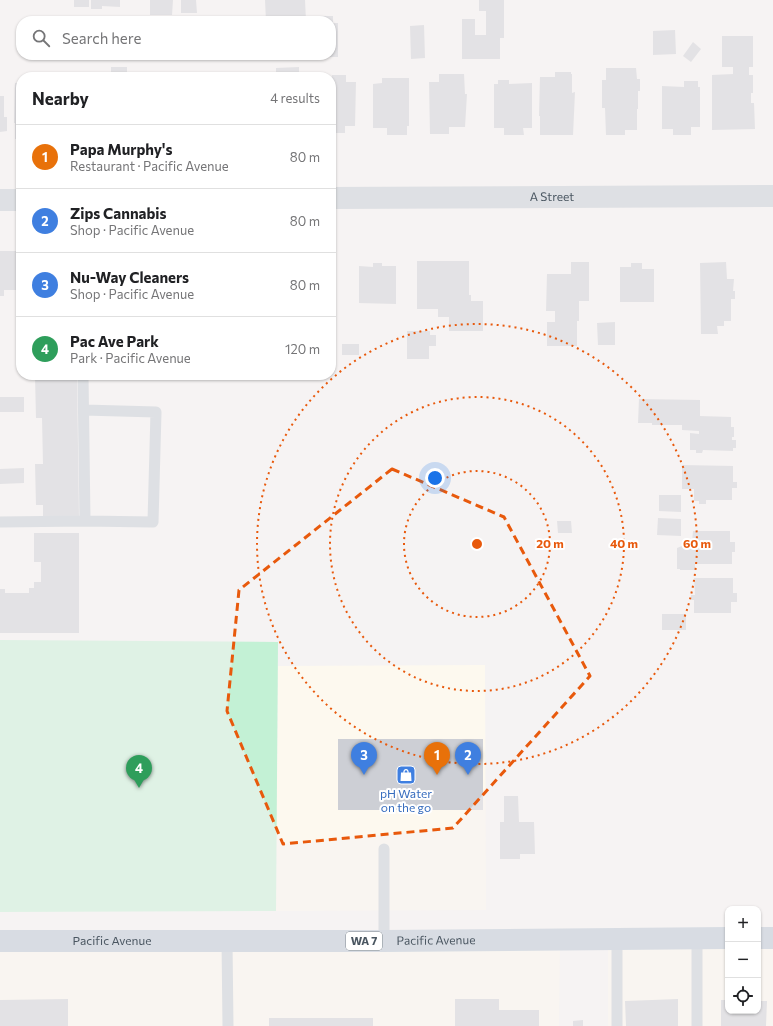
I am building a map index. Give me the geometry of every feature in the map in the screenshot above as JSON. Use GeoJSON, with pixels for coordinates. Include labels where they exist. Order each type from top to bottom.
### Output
{"type":"FeatureCollection","features":[{"type":"Feature","properties":{"kind":"main road","name":"Pacific Avenue"},"geometry":{"type":"LineString","coordinates":[[0,941],[725,938]]}},
{"type":"Feature","properties":{"kind":"main road"},"geometry":{"type":"LineString","coordinates":[[761,938],[773,938]]}},
{"type":"Feature","properties":{"kind":"street","name":"A Street"},"geometry":{"type":"LineString","coordinates":[[336,198],[773,196]]}},
{"type":"Feature","properties":{"kind":"street"},"geometry":{"type":"LineString","coordinates":[[0,200],[16,200]]}},
{"type":"Feature","properties":{"kind":"lane"},"geometry":{"type":"LineString","coordinates":[[83,380],[85,521]]}},
{"type":"Feature","properties":{"kind":"lane"},"geometry":{"type":"LineString","coordinates":[[0,522],[153,522],[156,412],[84,410]]}},
{"type":"Feature","properties":{"kind":"lane"},"geometry":{"type":"LineString","coordinates":[[384,848],[384,940]]}},
{"type":"Feature","properties":{"kind":"lane"},"geometry":{"type":"LineString","coordinates":[[697,938],[697,1026]]}},
{"type":"Feature","properties":{"kind":"lane"},"geometry":{"type":"LineString","coordinates":[[617,939],[617,1026]]}},
{"type":"Feature","properties":{"kind":"lane"},"geometry":{"type":"LineString","coordinates":[[227,941],[228,1026]]}},
{"type":"Feature","properties":{"kind":"highlighted area"},"geometry":{"type":"Polygon","coordinates":[[[392,469],[504,517],[590,676],[453,828],[283,844],[227,711],[239,590],[392,469]]]}},
{"type":"Feature","properties":{"kind":"shaded area"},"geometry":{"type":"Polygon","coordinates":[[[485,665],[486,910],[276,911],[278,666],[485,665]]]}},
{"type":"Feature","properties":{"kind":"shaded area"},"geometry":{"type":"Polygon","coordinates":[[[725,938],[725,1014],[761,1014],[761,938],[773,938],[773,1026],[608,1026],[608,939],[725,938]]]}},
{"type":"Feature","properties":{"kind":"shaded area"},"geometry":{"type":"Polygon","coordinates":[[[560,939],[559,1026],[0,1026],[0,941],[560,939]]]}},
{"type":"Feature","properties":{"kind":"green space"},"geometry":{"type":"Polygon","coordinates":[[[0,640],[278,642],[276,911],[0,912],[0,640]]]}},
{"type":"Feature","properties":{"kind":"building"},"geometry":{"type":"Polygon","coordinates":[[[74,0],[89,0],[89,7],[74,7],[74,0]]]}},
{"type":"Feature","properties":{"kind":"building"},"geometry":{"type":"Polygon","coordinates":[[[91,0],[120,0],[120,7],[102,6],[102,9],[91,9],[91,0]]]}},
{"type":"Feature","properties":{"kind":"building"},"geometry":{"type":"Polygon","coordinates":[[[150,0],[173,0],[172,15],[150,15],[150,0]]]}},
{"type":"Feature","properties":{"kind":"building"},"geometry":{"type":"Polygon","coordinates":[[[181,0],[196,0],[197,13],[181,13],[181,0]]]}},
{"type":"Feature","properties":{"kind":"building"},"geometry":{"type":"Polygon","coordinates":[[[265,0],[305,0],[306,16],[266,16],[265,0]]]}},
{"type":"Feature","properties":{"kind":"building"},"geometry":{"type":"Polygon","coordinates":[[[479,0],[504,0],[504,38],[500,38],[500,59],[462,59],[462,19],[475,19],[475,35],[486,35],[486,11],[479,11],[479,0]]]}},
{"type":"Feature","properties":{"kind":"building"},"geometry":{"type":"Polygon","coordinates":[[[336,23],[338,23],[338,57],[336,57],[336,23]]]}},
{"type":"Feature","properties":{"kind":"building"},"geometry":{"type":"Polygon","coordinates":[[[424,25],[425,58],[411,59],[410,26],[424,25]]]}},
{"type":"Feature","properties":{"kind":"building"},"geometry":{"type":"Polygon","coordinates":[[[675,30],[676,54],[653,55],[653,31],[675,30]]]}},
{"type":"Feature","properties":{"kind":"building"},"geometry":{"type":"Polygon","coordinates":[[[722,36],[753,36],[753,67],[749,67],[749,75],[753,75],[753,93],[751,93],[751,103],[754,103],[755,129],[712,130],[712,75],[733,74],[733,67],[722,67],[722,36]]]}},
{"type":"Feature","properties":{"kind":"building"},"geometry":{"type":"Polygon","coordinates":[[[693,42],[701,49],[691,62],[683,56],[693,42]]]}},
{"type":"Feature","properties":{"kind":"building"},"geometry":{"type":"Polygon","coordinates":[[[111,67],[127,67],[127,72],[111,72],[111,67]]]}},
{"type":"Feature","properties":{"kind":"building"},"geometry":{"type":"Polygon","coordinates":[[[299,67],[299,72],[276,72],[276,68],[299,67]]]}},
{"type":"Feature","properties":{"kind":"building"},"geometry":{"type":"Polygon","coordinates":[[[606,68],[636,68],[637,79],[640,79],[640,91],[638,91],[637,130],[625,130],[625,135],[606,135],[605,108],[602,108],[602,80],[606,80],[606,68]]]}},
{"type":"Feature","properties":{"kind":"building"},"geometry":{"type":"Polygon","coordinates":[[[555,72],[571,72],[572,74],[572,93],[575,92],[573,135],[540,135],[540,77],[555,77],[555,72]]]}},
{"type":"Feature","properties":{"kind":"building"},"geometry":{"type":"Polygon","coordinates":[[[439,74],[464,74],[465,94],[467,94],[465,127],[449,127],[449,134],[430,134],[429,82],[439,82],[439,74]]]}},
{"type":"Feature","properties":{"kind":"building"},"geometry":{"type":"Polygon","coordinates":[[[336,75],[346,75],[346,82],[356,82],[355,126],[345,126],[345,133],[336,133],[336,75]]]}},
{"type":"Feature","properties":{"kind":"building"},"geometry":{"type":"Polygon","coordinates":[[[382,78],[409,78],[409,126],[407,126],[407,135],[387,135],[387,128],[373,128],[373,84],[382,83],[382,78]]]}},
{"type":"Feature","properties":{"kind":"building"},"geometry":{"type":"Polygon","coordinates":[[[498,80],[509,80],[509,84],[532,83],[532,128],[523,128],[524,135],[504,135],[504,128],[494,128],[494,84],[498,84],[498,80]]]}},
{"type":"Feature","properties":{"kind":"building"},"geometry":{"type":"Polygon","coordinates":[[[684,81],[698,81],[698,87],[700,87],[700,127],[691,127],[691,135],[673,135],[673,129],[662,129],[662,86],[684,87],[684,81]]]}},
{"type":"Feature","properties":{"kind":"building"},"geometry":{"type":"Polygon","coordinates":[[[15,83],[16,83],[16,139],[14,123],[15,83]]]}},
{"type":"Feature","properties":{"kind":"building"},"geometry":{"type":"Polygon","coordinates":[[[0,96],[4,96],[4,117],[7,117],[7,131],[0,132],[0,96]]]}},
{"type":"Feature","properties":{"kind":"building"},"geometry":{"type":"Polygon","coordinates":[[[0,251],[16,251],[16,290],[4,290],[4,296],[0,296],[0,251]]]}},
{"type":"Feature","properties":{"kind":"building"},"geometry":{"type":"Polygon","coordinates":[[[417,261],[469,261],[469,295],[471,295],[471,301],[483,301],[483,331],[449,331],[449,317],[438,317],[438,309],[417,309],[417,261]]]}},
{"type":"Feature","properties":{"kind":"building"},"geometry":{"type":"Polygon","coordinates":[[[571,262],[589,262],[589,301],[579,301],[577,346],[547,346],[547,322],[555,322],[555,311],[546,311],[547,274],[571,274],[571,262]]]}},
{"type":"Feature","properties":{"kind":"building"},"geometry":{"type":"Polygon","coordinates":[[[726,262],[727,279],[734,279],[733,291],[735,291],[735,299],[731,299],[731,321],[724,321],[724,326],[717,326],[718,334],[701,334],[700,263],[726,262]]]}},
{"type":"Feature","properties":{"kind":"building"},"geometry":{"type":"Polygon","coordinates":[[[373,263],[382,263],[382,266],[396,266],[396,304],[359,303],[359,266],[373,267],[373,263]]]}},
{"type":"Feature","properties":{"kind":"building"},"geometry":{"type":"Polygon","coordinates":[[[631,263],[642,263],[642,269],[654,269],[654,302],[620,302],[620,267],[631,267],[631,263]]]}},
{"type":"Feature","properties":{"kind":"building"},"geometry":{"type":"Polygon","coordinates":[[[615,322],[615,345],[598,345],[597,323],[615,322]]]}},
{"type":"Feature","properties":{"kind":"building"},"geometry":{"type":"Polygon","coordinates":[[[407,331],[430,331],[430,335],[436,335],[436,346],[429,346],[429,359],[407,359],[407,331]]]}},
{"type":"Feature","properties":{"kind":"building"},"geometry":{"type":"Polygon","coordinates":[[[342,344],[359,344],[359,355],[342,355],[342,344]]]}},
{"type":"Feature","properties":{"kind":"building"},"geometry":{"type":"Polygon","coordinates":[[[35,380],[77,380],[79,517],[43,518],[43,505],[36,505],[35,464],[43,464],[42,418],[36,418],[35,380]]]}},
{"type":"Feature","properties":{"kind":"building"},"geometry":{"type":"Polygon","coordinates":[[[0,397],[24,397],[24,412],[0,412],[0,397]]]}},
{"type":"Feature","properties":{"kind":"building"},"geometry":{"type":"Polygon","coordinates":[[[639,399],[700,400],[700,416],[731,417],[731,427],[734,427],[734,437],[732,437],[732,440],[736,440],[736,448],[733,448],[733,451],[703,450],[702,453],[696,453],[696,450],[690,450],[690,433],[699,434],[699,431],[682,430],[682,425],[652,425],[652,423],[638,423],[639,399]]]}},
{"type":"Feature","properties":{"kind":"building"},"geometry":{"type":"Polygon","coordinates":[[[682,465],[733,466],[733,482],[737,482],[737,488],[732,488],[732,500],[706,500],[706,504],[699,504],[699,501],[694,501],[694,489],[682,489],[682,465]]]}},
{"type":"Feature","properties":{"kind":"building"},"geometry":{"type":"Polygon","coordinates":[[[24,468],[24,483],[0,484],[0,469],[24,468]]]}},
{"type":"Feature","properties":{"kind":"building"},"geometry":{"type":"Polygon","coordinates":[[[659,495],[681,495],[681,512],[659,511],[659,495]]]}},
{"type":"Feature","properties":{"kind":"building"},"geometry":{"type":"Polygon","coordinates":[[[658,518],[681,519],[681,536],[657,535],[658,518]]]}},
{"type":"Feature","properties":{"kind":"building"},"geometry":{"type":"Polygon","coordinates":[[[557,521],[571,521],[572,533],[558,533],[557,521]]]}},
{"type":"Feature","properties":{"kind":"building"},"geometry":{"type":"Polygon","coordinates":[[[693,531],[730,531],[730,542],[735,542],[735,552],[732,552],[732,564],[695,564],[695,570],[677,569],[677,548],[692,542],[693,531]]]}},
{"type":"Feature","properties":{"kind":"building"},"geometry":{"type":"Polygon","coordinates":[[[34,533],[79,533],[79,633],[0,633],[0,589],[5,589],[5,593],[29,593],[29,588],[34,588],[34,582],[41,582],[41,562],[34,562],[34,533]]]}},
{"type":"Feature","properties":{"kind":"building"},"geometry":{"type":"Polygon","coordinates":[[[694,578],[733,578],[733,593],[737,593],[737,602],[731,602],[731,613],[694,613],[694,600],[691,600],[691,595],[695,595],[694,578]]]}},
{"type":"Feature","properties":{"kind":"building"},"geometry":{"type":"Polygon","coordinates":[[[662,614],[686,614],[686,630],[662,630],[662,614]]]}},
{"type":"Feature","properties":{"kind":"building"},"geometry":{"type":"Polygon","coordinates":[[[338,739],[483,739],[483,810],[338,810],[338,739]]]}},
{"type":"Feature","properties":{"kind":"building"},"geometry":{"type":"Polygon","coordinates":[[[504,796],[518,796],[519,822],[534,822],[535,854],[520,854],[520,859],[500,859],[500,822],[504,822],[504,796]]]}},
{"type":"Feature","properties":{"kind":"building"},"geometry":{"type":"Polygon","coordinates":[[[68,999],[68,1026],[0,1026],[0,1000],[68,999]]]}},
{"type":"Feature","properties":{"kind":"building"},"geometry":{"type":"Polygon","coordinates":[[[455,999],[499,999],[499,1010],[539,1010],[539,1026],[455,1026],[455,999]]]}},
{"type":"Feature","properties":{"kind":"building"},"geometry":{"type":"Polygon","coordinates":[[[678,999],[678,1026],[626,1026],[625,1001],[678,999]]]}},
{"type":"Feature","properties":{"kind":"building"},"geometry":{"type":"Polygon","coordinates":[[[721,1000],[725,1000],[725,1014],[761,1014],[761,1001],[767,1001],[766,1026],[721,1026],[721,1000]]]}},
{"type":"Feature","properties":{"kind":"building"},"geometry":{"type":"Polygon","coordinates":[[[269,1018],[373,1018],[373,1026],[269,1026],[269,1018]]]}},
{"type":"Feature","properties":{"kind":"building"},"geometry":{"type":"Polygon","coordinates":[[[583,1020],[583,1026],[573,1026],[573,1021],[583,1020]]]}},
{"type":"Feature","properties":{"kind":"place","name":"Nu-Way Cleaners"},"geometry":{"type":"Point","coordinates":[364,775]}},
{"type":"Feature","properties":{"kind":"place","name":"pH Water on the go"},"geometry":{"type":"Point","coordinates":[406,775]}},
{"type":"Feature","properties":{"kind":"place","name":"Papa Murphy's"},"geometry":{"type":"Point","coordinates":[437,775]}},
{"type":"Feature","properties":{"kind":"place","name":"Zips Cannabis"},"geometry":{"type":"Point","coordinates":[468,775]}},
{"type":"Feature","properties":{"kind":"place","name":"Pac Ave Park"},"geometry":{"type":"Point","coordinates":[139,788]}}]}
